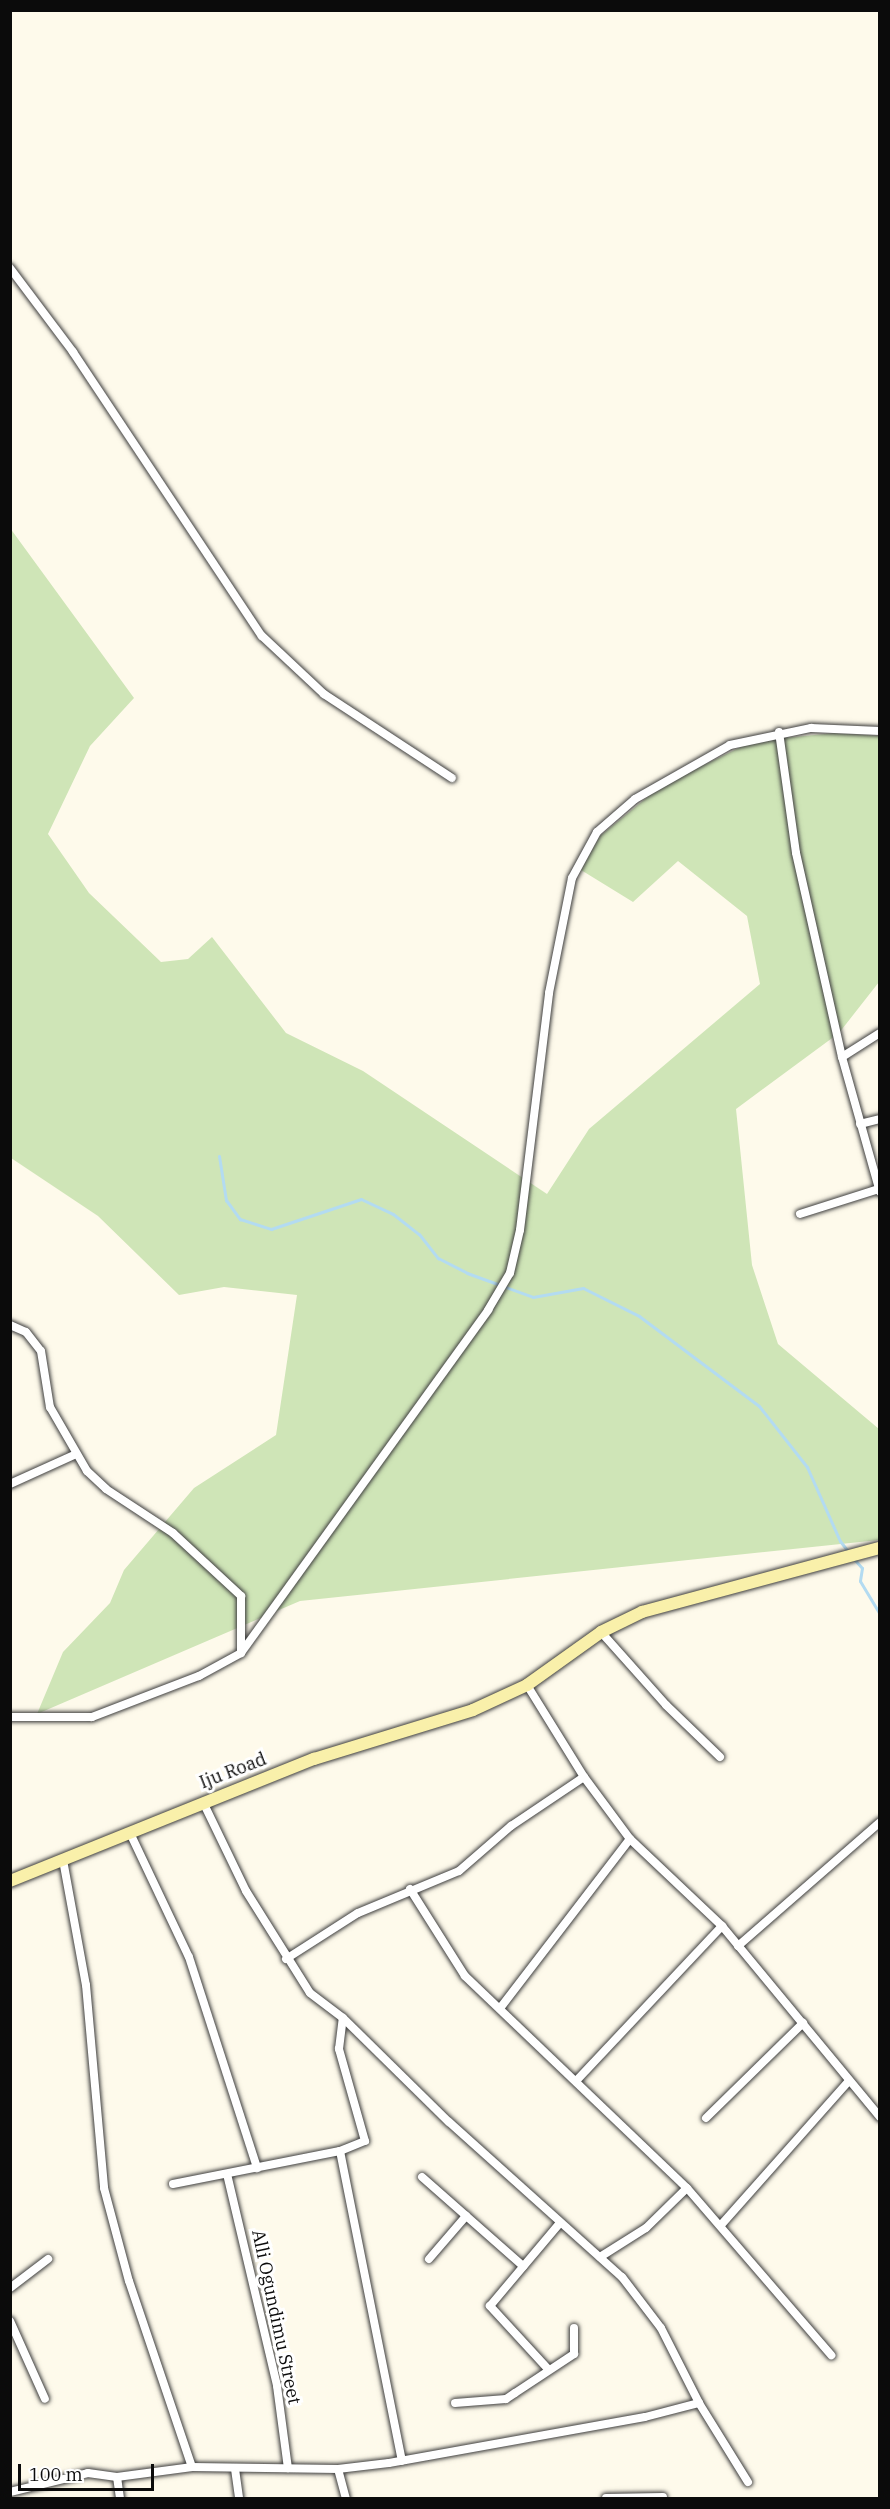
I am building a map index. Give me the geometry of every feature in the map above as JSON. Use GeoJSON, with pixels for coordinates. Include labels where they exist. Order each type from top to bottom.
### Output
{"type":"FeatureCollection","features":[{"type":"Feature","properties":{"kind":"main road","name":"Iju Road"},"geometry":{"type":"LineString","coordinates":[[10,1881],[202,1802],[314,1759],[473,1710],[527,1685],[601,1632],[642,1612],[876,1550]]}},
{"type":"Feature","properties":{"kind":"street"},"geometry":{"type":"LineString","coordinates":[[10,268],[73,352],[262,636],[324,694],[452,778]]}},
{"type":"Feature","properties":{"kind":"street"},"geometry":{"type":"LineString","coordinates":[[10,1717],[92,1717],[199,1676],[241,1653],[488,1310],[510,1274],[520,1230],[549,993],[572,878],[597,832],[635,799],[730,745],[779,732],[811,728],[879,731]]}},
{"type":"Feature","properties":{"kind":"street"},"geometry":{"type":"LineString","coordinates":[[779,732],[796,853],[842,1057],[879,1190],[800,1214]]}},
{"type":"Feature","properties":{"kind":"street"},"geometry":{"type":"LineString","coordinates":[[842,1057],[879,1033]]}},
{"type":"Feature","properties":{"kind":"street"},"geometry":{"type":"LineString","coordinates":[[860,1124],[879,1119]]}},
{"type":"Feature","properties":{"kind":"street"},"geometry":{"type":"LineString","coordinates":[[10,1325],[26,1332],[41,1351],[50,1407],[74,1455],[106,1489],[172,1533],[241,1596],[241,1653]]}},
{"type":"Feature","properties":{"kind":"street"},"geometry":{"type":"LineString","coordinates":[[10,1484],[74,1455]]}},
{"type":"Feature","properties":{"kind":"street"},"geometry":{"type":"LineString","coordinates":[[601,1632],[666,1705],[720,1757]]}},
{"type":"Feature","properties":{"kind":"street"},"geometry":{"type":"LineString","coordinates":[[527,1685],[584,1777],[630,1839],[722,1926],[879,2117]]}},
{"type":"Feature","properties":{"kind":"street"},"geometry":{"type":"LineString","coordinates":[[286,1959],[358,1913],[410,1889],[459,1871],[511,1826],[584,1777]]}},
{"type":"Feature","properties":{"kind":"street"},"geometry":{"type":"LineString","coordinates":[[202,1802],[286,1959],[310,1993],[344,2018],[559,2224],[622,2277],[661,2328],[699,2403],[748,2482]]}},
{"type":"Feature","properties":{"kind":"street"},"geometry":{"type":"LineString","coordinates":[[738,1946],[879,1822]]}},
{"type":"Feature","properties":{"kind":"street"},"geometry":{"type":"LineString","coordinates":[[130,1833],[189,1957],[257,2168]]}},
{"type":"Feature","properties":{"kind":"street"},"geometry":{"type":"LineString","coordinates":[[501,2007],[630,1839]]}},
{"type":"Feature","properties":{"kind":"street"},"geometry":{"type":"LineString","coordinates":[[63,1860],[86,1985],[104,2188],[126,2270],[192,2467]]}},
{"type":"Feature","properties":{"kind":"street"},"geometry":{"type":"LineString","coordinates":[[410,1889],[465,1976],[501,2007],[687,2188],[831,2355]]}},
{"type":"Feature","properties":{"kind":"street"},"geometry":{"type":"LineString","coordinates":[[576,2081],[722,1926]]}},
{"type":"Feature","properties":{"kind":"street"},"geometry":{"type":"LineString","coordinates":[[173,2184],[340,2151],[365,2141],[339,2049],[344,2018]]}},
{"type":"Feature","properties":{"kind":"street"},"geometry":{"type":"LineString","coordinates":[[706,2118],[802,2023]]}},
{"type":"Feature","properties":{"kind":"street"},"geometry":{"type":"LineString","coordinates":[[721,2225],[849,2081]]}},
{"type":"Feature","properties":{"kind":"street"},"geometry":{"type":"LineString","coordinates":[[340,2151],[402,2461]]}},
{"type":"Feature","properties":{"kind":"street","name":"Alli Ogundimu Street"},"geometry":{"type":"LineString","coordinates":[[227,2174],[277,2386],[288,2468]]}},
{"type":"Feature","properties":{"kind":"street"},"geometry":{"type":"LineString","coordinates":[[422,2177],[523,2266]]}},
{"type":"Feature","properties":{"kind":"street"},"geometry":{"type":"LineString","coordinates":[[600,2257],[646,2228],[687,2188]]}},
{"type":"Feature","properties":{"kind":"street"},"geometry":{"type":"LineString","coordinates":[[429,2259],[466,2216]]}},
{"type":"Feature","properties":{"kind":"street"},"geometry":{"type":"LineString","coordinates":[[548,2369],[490,2306],[559,2224]]}},
{"type":"Feature","properties":{"kind":"street"},"geometry":{"type":"LineString","coordinates":[[10,2288],[48,2259]]}},
{"type":"Feature","properties":{"kind":"street"},"geometry":{"type":"LineString","coordinates":[[10,2321],[45,2398]]}},
{"type":"Feature","properties":{"kind":"street"},"geometry":{"type":"LineString","coordinates":[[455,2403],[506,2399],[548,2369],[574,2354],[574,2328]]}},
{"type":"Feature","properties":{"kind":"street"},"geometry":{"type":"LineString","coordinates":[[10,2492],[88,2473],[117,2477],[192,2467],[338,2469],[402,2461],[645,2416],[699,2403]]}},
{"type":"Feature","properties":{"kind":"street"},"geometry":{"type":"LineString","coordinates":[[235,2469],[239,2499]]}},
{"type":"Feature","properties":{"kind":"street"},"geometry":{"type":"LineString","coordinates":[[338,2469],[346,2499]]}},
{"type":"Feature","properties":{"kind":"street"},"geometry":{"type":"LineString","coordinates":[[117,2477],[120,2499]]}},
{"type":"Feature","properties":{"kind":"street"},"geometry":{"type":"LineString","coordinates":[[606,2499],[663,2497]]}},
{"type":"Feature","properties":{"kind":"green space"},"geometry":{"type":"Polygon","coordinates":[[[10,528],[134,698],[90,746],[48,834],[89,893],[161,962],[188,959],[212,937],[286,1033],[363,1071],[547,1194],[589,1129],[760,984],[747,916],[678,861],[633,902],[581,870],[600,836],[661,786],[753,741],[835,733],[879,736],[879,982],[839,1033],[736,1109],[752,1265],[778,1344],[879,1429],[879,1540],[300,1601],[37,1714],[63,1652],[110,1603],[124,1570],[194,1488],[276,1435],[297,1295],[224,1287],[179,1295],[98,1216],[11,1158],[10,528]]]}},
{"type":"Feature","properties":{"kind":"waterway"},"geometry":{"type":"LineString","coordinates":[[219,1156],[226,1200],[240,1219],[271,1229],[361,1199],[393,1214],[419,1234],[438,1258],[467,1273],[533,1297],[583,1288],[639,1316],[759,1406],[807,1467],[840,1541],[850,1554]]}},
{"type":"Feature","properties":{"kind":"waterway"},"geometry":{"type":"LineString","coordinates":[[854,1559],[862,1568],[860,1581],[880,1614]]}}]}
